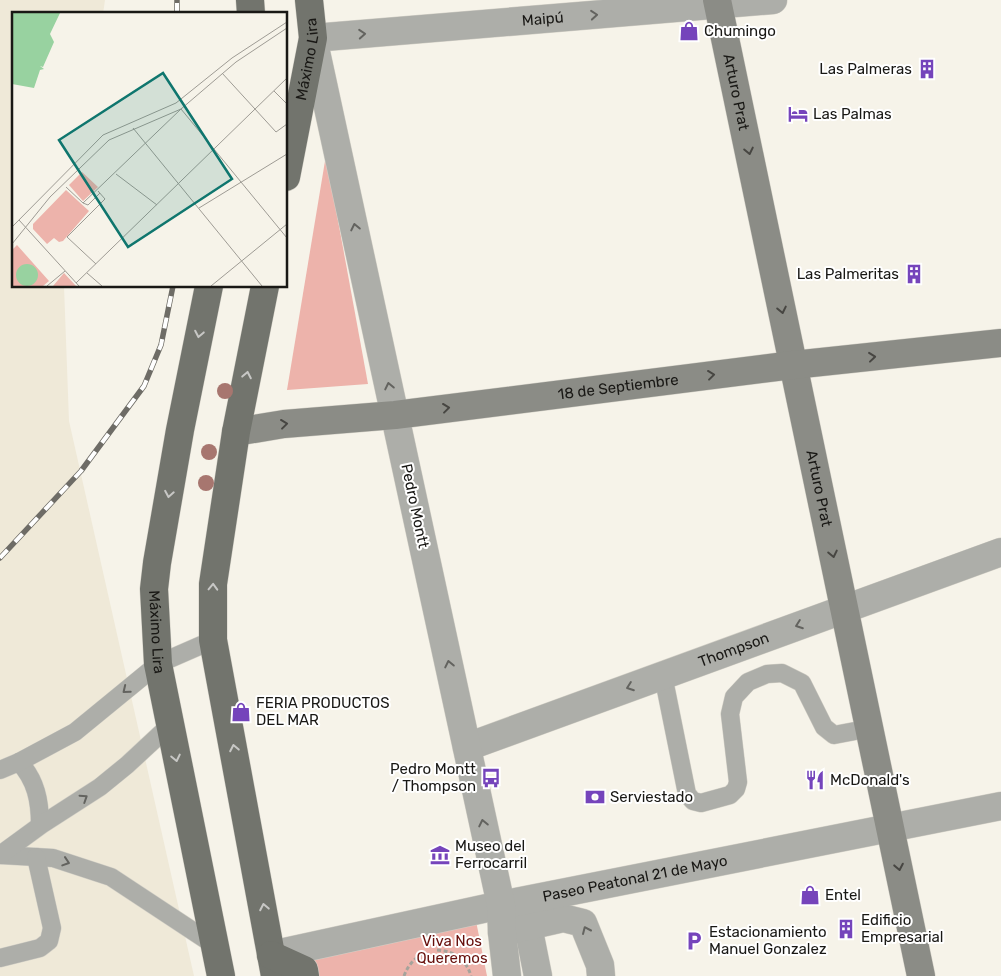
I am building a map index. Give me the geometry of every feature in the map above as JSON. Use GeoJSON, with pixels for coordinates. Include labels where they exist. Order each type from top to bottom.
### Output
{"type":"FeatureCollection","features":[{"type":"Feature","properties":{"kind":"main road","name":"Máximo Lira"},"geometry":{"type":"LineString","coordinates":[[288,166],[314,38],[309,0]]}},
{"type":"Feature","properties":{"kind":"main road","name":"Máximo Lira"},"geometry":{"type":"LineString","coordinates":[[209,288],[180,430],[154,589],[158,664],[221,976]]}},
{"type":"Feature","properties":{"kind":"main road"},"geometry":{"type":"LineString","coordinates":[[265,288],[236,432],[213,584],[214,640],[273,966],[304,970],[305,976]]}},
{"type":"Feature","properties":{"kind":"street","name":"Maipú"},"geometry":{"type":"LineString","coordinates":[[314,38],[772,0]]}},
{"type":"Feature","properties":{"kind":"street","name":"Arturo Prat"},"geometry":{"type":"LineString","coordinates":[[718,3],[871,728],[921,976]]}},
{"type":"Feature","properties":{"kind":"street","name":"Pedro Montt"},"geometry":{"type":"LineString","coordinates":[[314,38],[501,905],[507,976]]}},
{"type":"Feature","properties":{"kind":"street","name":"18 de Septiembre"},"geometry":{"type":"LineString","coordinates":[[236,432],[284,424],[395,415],[793,365],[1001,343]]}},
{"type":"Feature","properties":{"kind":"street","name":"Thompson"},"geometry":{"type":"LineString","coordinates":[[467,746],[1001,552]]}},
{"type":"Feature","properties":{"kind":"street","name":"Paseo Peatonal 21 de Mayo"},"geometry":{"type":"LineString","coordinates":[[273,966],[501,905],[1001,806]]}},
{"type":"Feature","properties":{"kind":"street"},"geometry":{"type":"LineString","coordinates":[[502,932],[564,918],[584,923],[600,965],[602,976]]}},
{"type":"Feature","properties":{"kind":"street"},"geometry":{"type":"LineString","coordinates":[[528,926],[538,976]]}},
{"type":"Feature","properties":{"kind":"lane"},"geometry":{"type":"LineString","coordinates":[[0,770],[75,732],[158,664],[214,640]]}},
{"type":"Feature","properties":{"kind":"lane"},"geometry":{"type":"LineString","coordinates":[[663,675],[687,794],[693,801],[701,803],[730,796],[736,789],[738,782],[730,714],[734,697],[748,682],[767,674],[782,673],[802,683],[824,727],[834,734],[871,728]]}},
{"type":"Feature","properties":{"kind":"lane"},"geometry":{"type":"LineString","coordinates":[[0,855],[40,825],[100,787],[169,726]]}},
{"type":"Feature","properties":{"kind":"lane"},"geometry":{"type":"LineString","coordinates":[[19,762],[29,772],[36,789],[40,806],[40,825]]}},
{"type":"Feature","properties":{"kind":"lane"},"geometry":{"type":"LineString","coordinates":[[0,855],[52,858],[112,877],[214,945]]}},
{"type":"Feature","properties":{"kind":"lane"},"geometry":{"type":"LineString","coordinates":[[0,958],[40,948],[49,941],[52,928],[36,857]]}},
{"type":"Feature","properties":{"kind":"path"},"geometry":{"type":"LineString","coordinates":[[404,976],[414,958],[424,952],[436,950],[448,951],[458,956],[466,964],[471,976]]}},
{"type":"Feature","properties":{"kind":"shaded area"},"geometry":{"type":"Polygon","coordinates":[[[0,0],[105,0],[103,12],[12,12],[12,288],[64,288],[69,421],[194,976],[0,976],[0,0]]]}},
{"type":"Feature","properties":{"kind":"green space"},"geometry":{"type":"Polygon","coordinates":[[[326,155],[368,384],[287,390],[326,155]]]}},
{"type":"Feature","properties":{"kind":"green space","name":"Viva Nos Queremos"},"geometry":{"type":"Polygon","coordinates":[[[475,916],[487,976],[315,976],[312,957],[475,916]]]}},
{"type":"Feature","properties":{"kind":"railway"},"geometry":{"type":"LineString","coordinates":[[177,0],[177,12]]}},
{"type":"Feature","properties":{"kind":"railway"},"geometry":{"type":"LineString","coordinates":[[0,558],[81,471],[144,386],[161,345],[173,288]]}},
{"type":"Feature","properties":{"kind":"place","name":"Chumingo"},"geometry":{"type":"Point","coordinates":[689,31]}},
{"type":"Feature","properties":{"kind":"place","name":"Las Palmeras"},"geometry":{"type":"Point","coordinates":[927,69]}},
{"type":"Feature","properties":{"kind":"place","name":"Las Palmas"},"geometry":{"type":"Point","coordinates":[798,114]}},
{"type":"Feature","properties":{"kind":"place","name":"Las Palmeritas"},"geometry":{"type":"Point","coordinates":[914,274]}},
{"type":"Feature","properties":{"kind":"place","name":"FERIA PRODUCTOS DEL MAR"},"geometry":{"type":"Point","coordinates":[241,712]}},
{"type":"Feature","properties":{"kind":"place","name":"Pedro Montt / Thompson"},"geometry":{"type":"Point","coordinates":[491,778]}},
{"type":"Feature","properties":{"kind":"place","name":"McDonald's"},"geometry":{"type":"Point","coordinates":[815,780]}},
{"type":"Feature","properties":{"kind":"place","name":"Serviestado"},"geometry":{"type":"Point","coordinates":[595,797]}},
{"type":"Feature","properties":{"kind":"place","name":"Museo del Ferrocarril"},"geometry":{"type":"Point","coordinates":[440,855]}},
{"type":"Feature","properties":{"kind":"place","name":"Entel"},"geometry":{"type":"Point","coordinates":[810,895]}},
{"type":"Feature","properties":{"kind":"place","name":"Edificio Empresarial"},"geometry":{"type":"Point","coordinates":[846,929]}},
{"type":"Feature","properties":{"kind":"place","name":"Estacionamiento Manuel Gonzalez"},"geometry":{"type":"Point","coordinates":[694,941]}}]}
